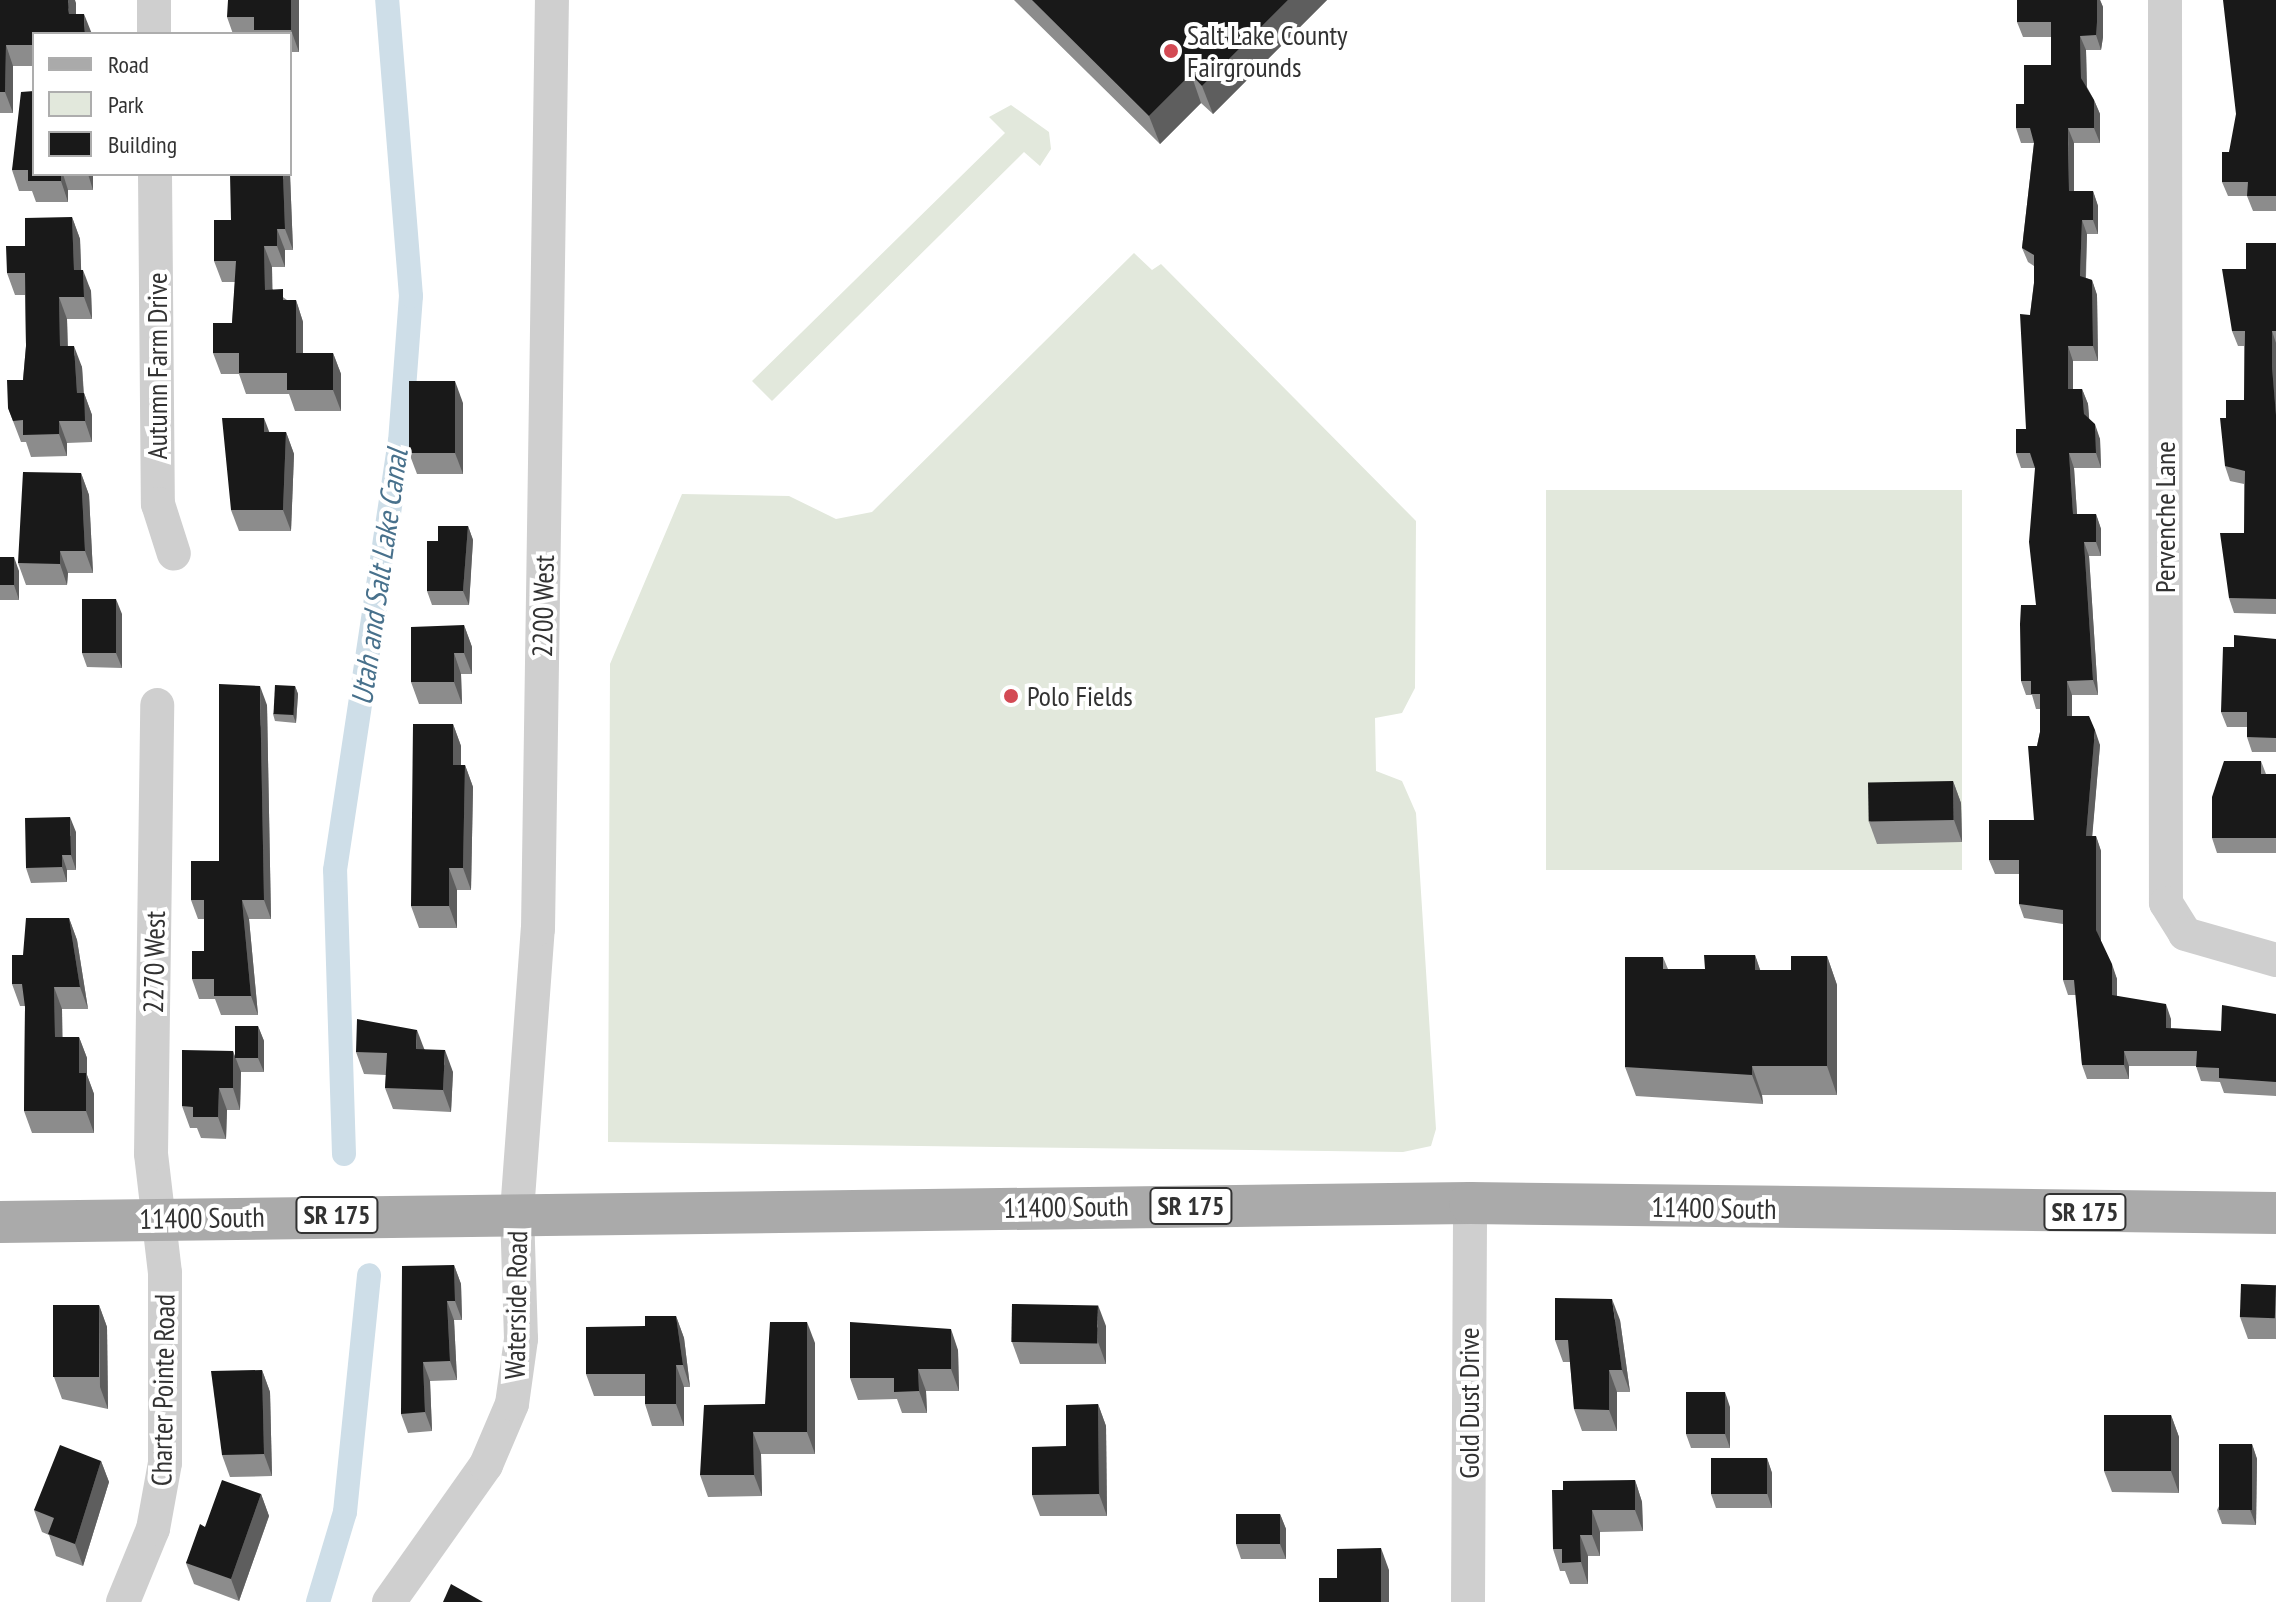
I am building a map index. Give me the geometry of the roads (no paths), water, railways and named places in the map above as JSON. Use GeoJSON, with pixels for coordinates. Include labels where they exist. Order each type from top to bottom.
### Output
{"type":"FeatureCollection","features":[{"type":"Feature","properties":{"kind":"main road","name":"11400 South"},"geometry":{"type":"LineString","coordinates":[[0,1222],[517,1212],[1470,1203],[2276,1213]]}},
{"type":"Feature","properties":{"kind":"street"},"geometry":{"type":"LineString","coordinates":[[154,0],[154,32]]}},
{"type":"Feature","properties":{"kind":"street","name":"2200 West"},"geometry":{"type":"LineString","coordinates":[[517,1212],[538,929],[552,0]]}},
{"type":"Feature","properties":{"kind":"street","name":"Pervenche Lane"},"geometry":{"type":"LineString","coordinates":[[2165,0],[2166,903],[2185,934],[2276,960]]}},
{"type":"Feature","properties":{"kind":"street","name":"Autumn Farm Drive"},"geometry":{"type":"LineString","coordinates":[[155,176],[158,504],[174,554]]}},
{"type":"Feature","properties":{"kind":"street","name":"2270 West"},"geometry":{"type":"LineString","coordinates":[[157,705],[157,1219]]}},
{"type":"Feature","properties":{"kind":"street","name":"Gold Dust Drive"},"geometry":{"type":"LineString","coordinates":[[1468,1602],[1470,1203]]}},
{"type":"Feature","properties":{"kind":"street","name":"Waterside Road"},"geometry":{"type":"LineString","coordinates":[[389,1602],[486,1465],[512,1404],[521,1339],[517,1212]]}},
{"type":"Feature","properties":{"kind":"street","name":"Charter Pointe Road"},"geometry":{"type":"LineString","coordinates":[[123,1602],[153,1529],[164,1475],[165,1284],[157,1219]]}},
{"type":"Feature","properties":{"kind":"waterway","name":"Utah and Salt Lake Canal"},"geometry":{"type":"LineString","coordinates":[[344,1154],[335,870],[400,442],[411,296],[387,0]]}},
{"type":"Feature","properties":{"kind":"waterway","name":"Utah and Salt Lake Canal"},"geometry":{"type":"LineString","coordinates":[[318,1602],[345,1512],[369,1275]]}},
{"type":"Feature","properties":{"kind":"place","name":"Salt Lake County Fairgrounds"},"geometry":{"type":"Point","coordinates":[1171,51]}},
{"type":"Feature","properties":{"kind":"place","name":"Polo Fields"},"geometry":{"type":"Point","coordinates":[1011,696]}}]}
